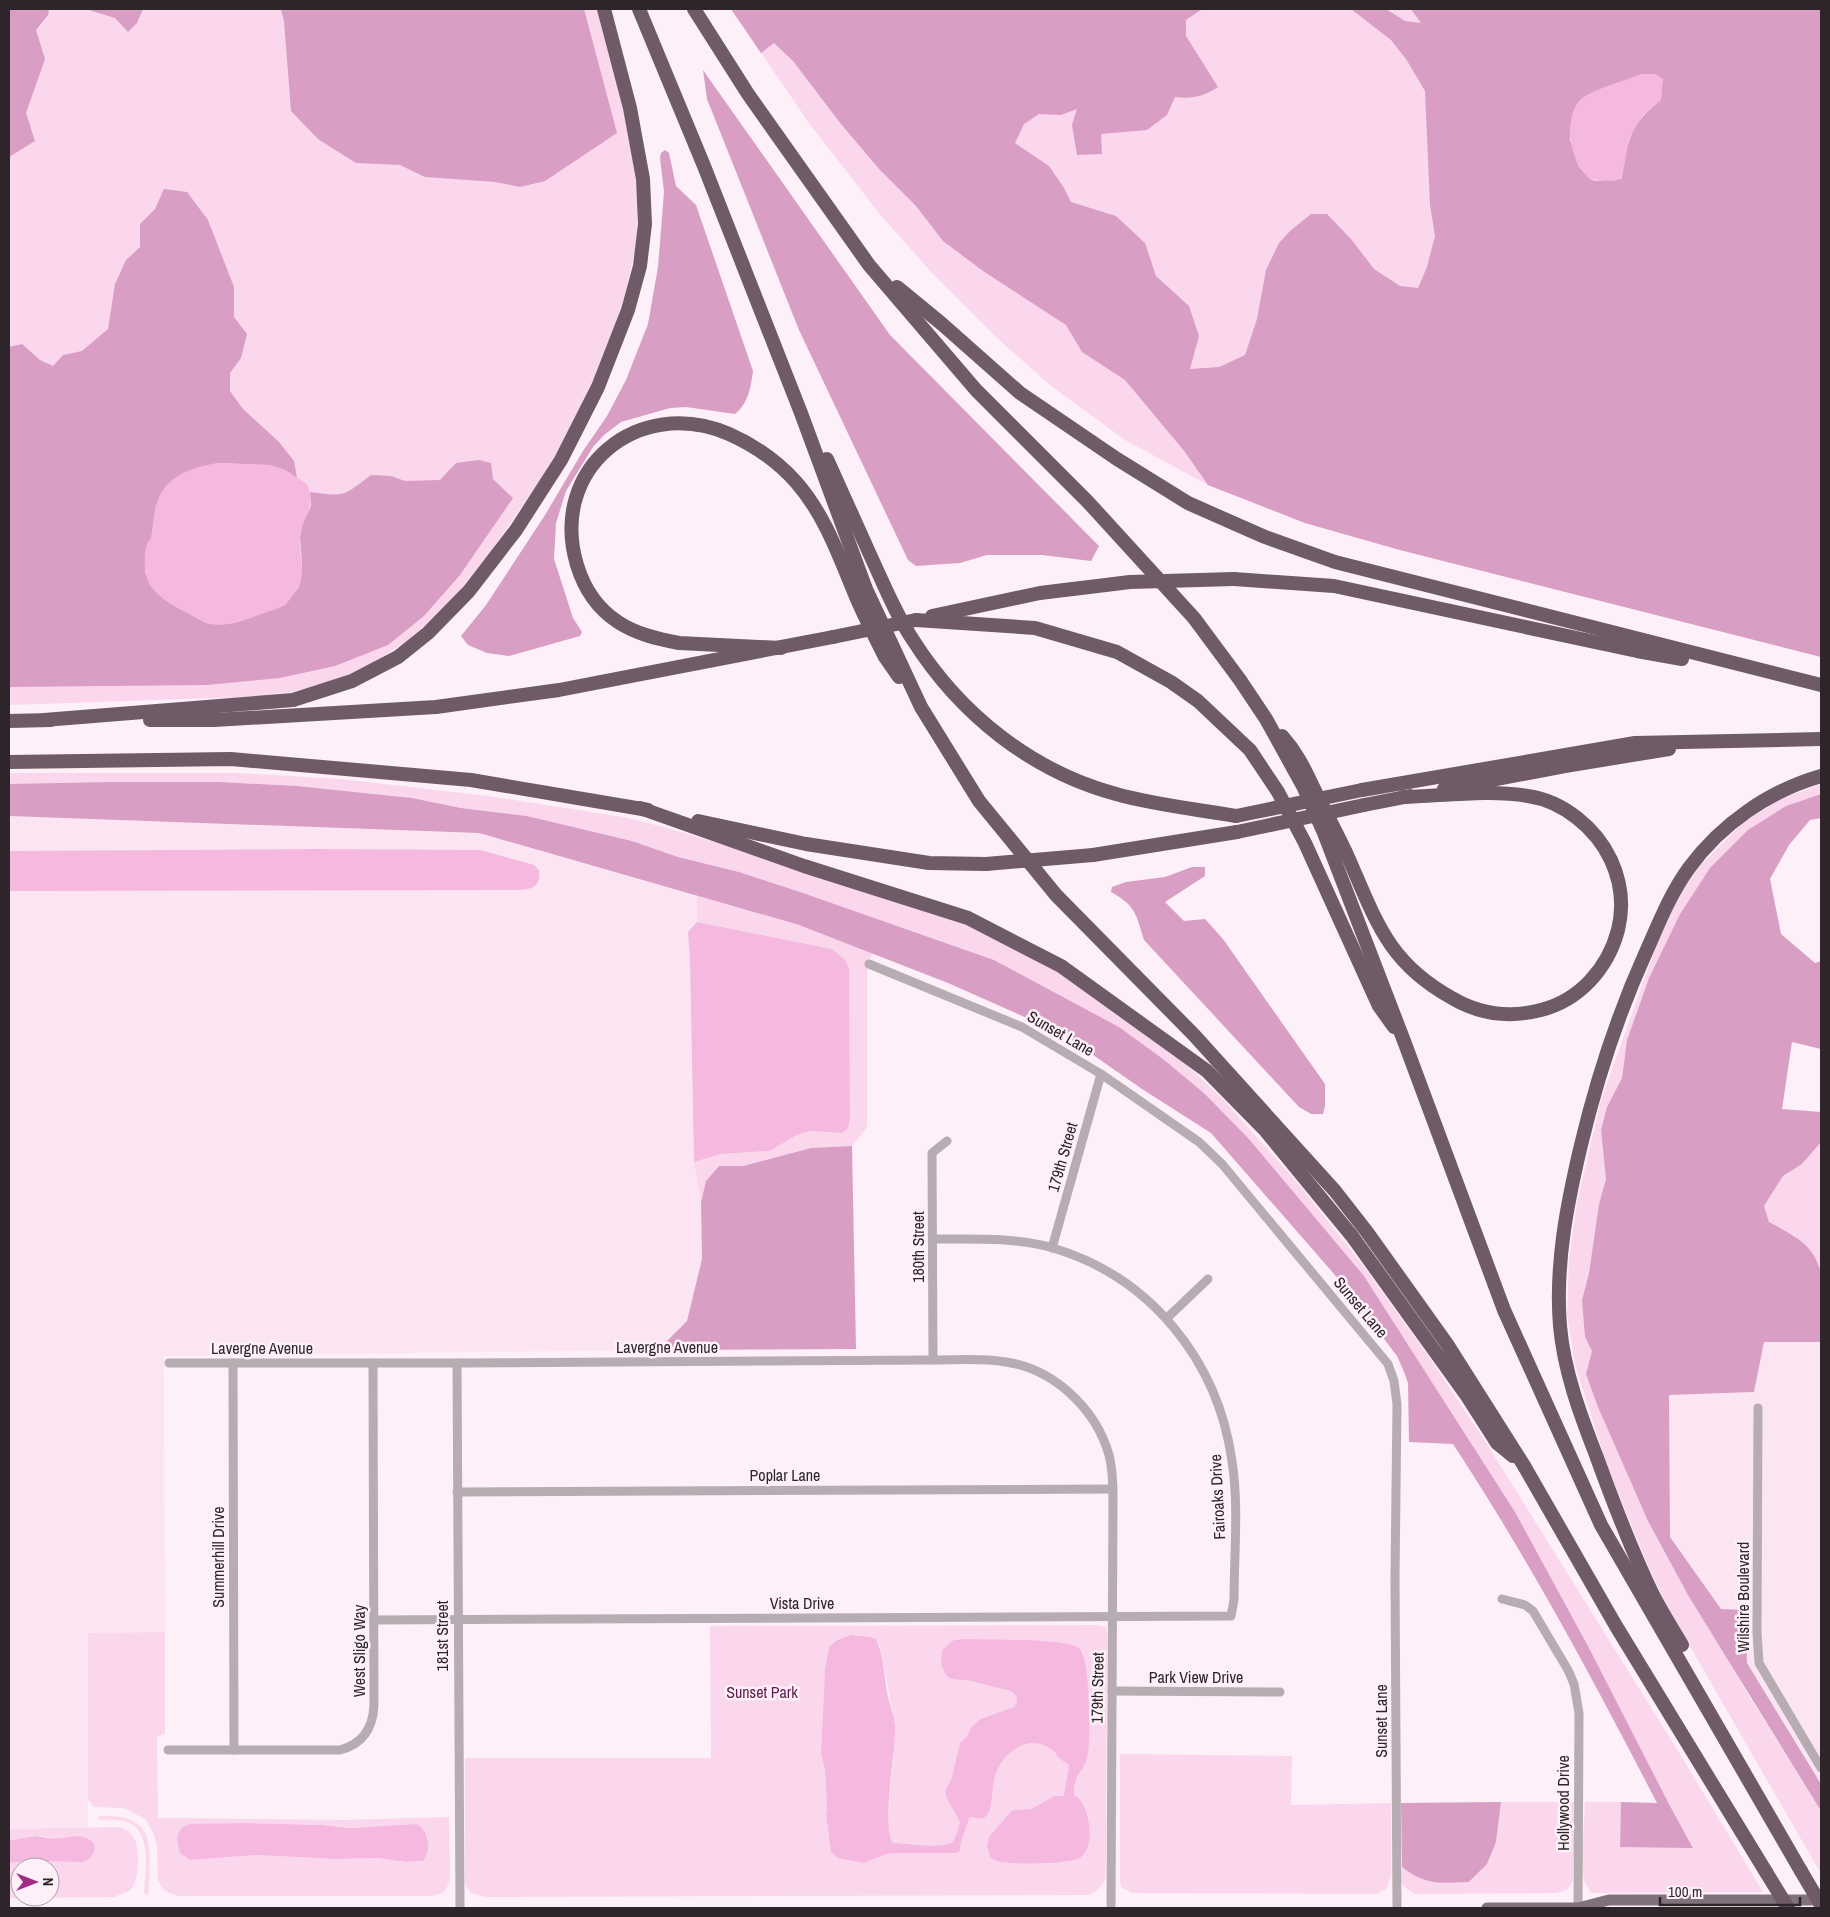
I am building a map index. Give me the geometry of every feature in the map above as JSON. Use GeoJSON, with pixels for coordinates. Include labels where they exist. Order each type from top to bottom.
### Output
{"type":"FeatureCollection","features":[{"type":"Feature","properties":{"kind":"highway"},"geometry":{"type":"LineString","coordinates":[[44,720],[293,700],[352,681],[398,657],[428,633],[469,591],[516,530],[561,460],[598,387],[628,310],[640,266],[645,224],[643,179],[630,108],[604,9]]}},
{"type":"Feature","properties":{"kind":"highway"},"geometry":{"type":"LineString","coordinates":[[639,9],[704,166],[801,412],[866,589],[921,707]]}},
{"type":"Feature","properties":{"kind":"highway"},"geometry":{"type":"LineString","coordinates":[[694,9],[748,94],[869,265],[976,390],[1088,502],[1194,618],[1266,719],[1303,786],[1324,833],[1504,1310],[1601,1525],[1821,1905]]}},
{"type":"Feature","properties":{"kind":"highway"},"geometry":{"type":"LineString","coordinates":[[869,265],[942,324],[1020,394],[1117,459],[1188,503],[1265,537],[1335,562],[1498,602],[1784,677]]}},
{"type":"Feature","properties":{"kind":"highway"},"geometry":{"type":"LineString","coordinates":[[801,412],[821,446],[892,604],[912,640],[955,696],[985,725],[1034,759],[1086,784],[1115,794],[1236,816],[1362,790],[1635,743],[1821,739]]}},
{"type":"Feature","properties":{"kind":"highway"},"geometry":{"type":"LineString","coordinates":[[782,648],[679,643],[664,640],[620,623],[593,598],[580,576],[573,553],[571,535],[574,503],[581,484],[601,454],[632,432],[657,424],[669,422],[697,424],[740,438],[774,462],[795,481],[828,529],[860,607],[884,657],[921,707],[979,801],[1056,895],[1194,1035],[1334,1191],[1367,1232],[1447,1344],[1523,1464],[1616,1626],[1788,1908]]}},
{"type":"Feature","properties":{"kind":"highway"},"geometry":{"type":"LineString","coordinates":[[9,721],[214,720],[436,707],[559,690],[782,648],[1040,593],[1130,582],[1234,579],[1334,586],[1637,651],[1821,685]]}},
{"type":"Feature","properties":{"kind":"highway"},"geometry":{"type":"LineString","coordinates":[[916,620],[1035,628],[1117,652],[1171,682],[1198,701],[1250,750],[1278,792],[1305,843],[1378,1006],[1404,1041]]}},
{"type":"Feature","properties":{"kind":"highway"},"geometry":{"type":"LineString","coordinates":[[1266,719],[1297,754],[1348,856],[1364,897],[1384,936],[1406,964],[1430,986],[1469,1006],[1509,1015],[1548,1008],[1576,994],[1588,984],[1608,956],[1616,938],[1620,921],[1620,886],[1607,851],[1597,837],[1585,825],[1552,803],[1530,796],[1506,793],[1402,797]]}},
{"type":"Feature","properties":{"kind":"highway"},"geometry":{"type":"LineString","coordinates":[[9,762],[231,759],[471,780],[640,808],[806,844],[929,863],[986,864],[1094,854],[1237,832],[1364,804],[1565,766],[1726,740]]}},
{"type":"Feature","properties":{"kind":"highway"},"geometry":{"type":"LineString","coordinates":[[1739,1763],[1685,1652],[1653,1595],[1593,1448],[1571,1385],[1564,1355],[1560,1327],[1559,1267],[1573,1178],[1602,1068],[1634,978],[1676,887],[1701,853],[1741,816],[1758,804],[1783,791],[1821,776]]}},
{"type":"Feature","properties":{"kind":"highway"},"geometry":{"type":"LineString","coordinates":[[640,808],[804,866],[968,918],[1061,966],[1208,1071],[1264,1130],[1309,1182],[1400,1301],[1467,1396],[1497,1443],[1523,1464]]}},
{"type":"Feature","properties":{"kind":"main road"},"geometry":{"type":"LineString","coordinates":[[1487,1908],[1578,1908],[1609,1900],[1821,1900]]}},
{"type":"Feature","properties":{"kind":"street","name":"Sunset Lane"},"geometry":{"type":"LineString","coordinates":[[869,964],[1022,1027],[1101,1074],[1199,1142],[1222,1164],[1383,1357],[1392,1373],[1397,1404],[1395,1586],[1397,1908]]}},
{"type":"Feature","properties":{"kind":"street","name":"179th Street"},"geometry":{"type":"LineString","coordinates":[[1052,1248],[1101,1074]]}},
{"type":"Feature","properties":{"kind":"street","name":"180th Street"},"geometry":{"type":"LineString","coordinates":[[933,1360],[932,1153],[947,1141]]}},
{"type":"Feature","properties":{"kind":"street","name":"Fairoaks Drive"},"geometry":{"type":"LineString","coordinates":[[933,1239],[997,1240],[1052,1248],[1093,1264],[1123,1281],[1167,1318],[1202,1366],[1213,1389],[1227,1431],[1234,1481],[1234,1600],[1231,1616]]}},
{"type":"Feature","properties":{"kind":"street"},"geometry":{"type":"LineString","coordinates":[[1167,1318],[1208,1279]]}},
{"type":"Feature","properties":{"kind":"street","name":"Lavergne Avenue"},"geometry":{"type":"LineString","coordinates":[[169,1363],[933,1360],[1006,1362],[1042,1374],[1073,1395],[1095,1423],[1103,1438],[1111,1468]]}},
{"type":"Feature","properties":{"kind":"street","name":"Summerhill Drive"},"geometry":{"type":"LineString","coordinates":[[233,1363],[234,1750]]}},
{"type":"Feature","properties":{"kind":"street","name":"West Sligo Way"},"geometry":{"type":"LineString","coordinates":[[168,1750],[340,1750],[358,1741],[368,1731],[372,1721],[374,1620],[373,1363]]}},
{"type":"Feature","properties":{"kind":"street","name":"181st Street"},"geometry":{"type":"LineString","coordinates":[[457,1363],[460,1908]]}},
{"type":"Feature","properties":{"kind":"street","name":"Wilshire Boulevard"},"geometry":{"type":"LineString","coordinates":[[1758,1408],[1757,1632],[1759,1663],[1821,1768]]}},
{"type":"Feature","properties":{"kind":"street","name":"179th Street"},"geometry":{"type":"LineString","coordinates":[[1111,1468],[1113,1489],[1111,1908]]}},
{"type":"Feature","properties":{"kind":"street","name":"Poplar Lane"},"geometry":{"type":"LineString","coordinates":[[457,1492],[1113,1489]]}},
{"type":"Feature","properties":{"kind":"street","name":"Hollywood Drive"},"geometry":{"type":"LineString","coordinates":[[1502,1599],[1517,1601],[1533,1611],[1568,1670],[1574,1684],[1579,1712],[1578,1908]]}},
{"type":"Feature","properties":{"kind":"street","name":"Vista Drive"},"geometry":{"type":"LineString","coordinates":[[374,1620],[1231,1616]]}},
{"type":"Feature","properties":{"kind":"street","name":"Park View Drive"},"geometry":{"type":"LineString","coordinates":[[1112,1691],[1280,1692]]}},
{"type":"Feature","properties":{"kind":"shaded area"},"geometry":{"type":"Polygon","coordinates":[[[9,9],[49,9],[48,15],[36,30],[45,59],[26,113],[35,141],[9,157],[9,9]]]}},
{"type":"Feature","properties":{"kind":"shaded area"},"geometry":{"type":"Polygon","coordinates":[[[89,9],[143,9],[137,23],[128,32],[115,18],[89,9]]]}},
{"type":"Feature","properties":{"kind":"shaded area"},"geometry":{"type":"Polygon","coordinates":[[[281,9],[584,9],[617,133],[545,181],[520,187],[496,182],[425,177],[400,165],[356,163],[318,139],[291,111],[284,21],[281,9]]]}},
{"type":"Feature","properties":{"kind":"shaded area"},"geometry":{"type":"Polygon","coordinates":[[[731,9],[1202,9],[1186,20],[1186,36],[1218,87],[1197,96],[1187,98],[1175,97],[1167,115],[1147,130],[1101,134],[1102,154],[1077,155],[1072,125],[1077,109],[1061,115],[1039,114],[1024,124],[1015,143],[1049,166],[1071,202],[1116,216],[1145,243],[1156,276],[1189,306],[1199,336],[1190,369],[1219,367],[1245,355],[1257,319],[1266,270],[1279,243],[1290,231],[1311,214],[1327,214],[1351,239],[1374,269],[1400,286],[1418,288],[1427,267],[1435,236],[1430,205],[1425,91],[1406,59],[1391,40],[1351,9],[1386,9],[1405,21],[1421,23],[1411,9],[1821,9],[1821,657],[1400,550],[1305,523],[1208,485],[1185,452],[1125,380],[1082,352],[1066,325],[983,271],[943,241],[916,206],[880,170],[841,124],[793,61],[774,43],[761,53],[731,9]],[[1656,104],[1571,121],[1570,140],[1580,168],[1590,179],[1595,181],[1621,179],[1631,136],[1647,113],[1656,104]]]}},
{"type":"Feature","properties":{"kind":"shaded area"},"geometry":{"type":"Polygon","coordinates":[[[703,70],[890,335],[1099,546],[1091,561],[1042,555],[987,555],[960,563],[916,566],[908,560],[799,330],[707,99],[703,70]]]}},
{"type":"Feature","properties":{"kind":"shaded area"},"geometry":{"type":"Polygon","coordinates":[[[1641,74],[1656,74],[1663,79],[1661,100],[1642,116],[1629,138],[1622,177],[1614,181],[1590,179],[1579,167],[1571,142],[1571,123],[1575,107],[1585,96],[1641,74]]]}},
{"type":"Feature","properties":{"kind":"shaded area"},"geometry":{"type":"Polygon","coordinates":[[[665,150],[669,153],[676,186],[696,205],[753,371],[748,395],[743,405],[735,414],[686,407],[670,408],[621,422],[604,435],[593,447],[566,491],[556,523],[554,559],[573,618],[582,632],[580,636],[509,656],[487,653],[468,645],[461,636],[486,605],[607,416],[626,380],[648,324],[658,267],[664,192],[660,158],[661,153],[665,150]]]}},
{"type":"Feature","properties":{"kind":"shaded area"},"geometry":{"type":"Polygon","coordinates":[[[164,189],[187,192],[208,220],[234,287],[234,317],[247,334],[241,358],[230,373],[230,391],[243,409],[279,442],[294,461],[297,478],[285,470],[269,465],[217,463],[156,505],[151,539],[146,551],[145,572],[150,585],[170,603],[209,624],[229,624],[285,605],[299,587],[302,562],[300,538],[302,525],[311,506],[310,492],[344,493],[371,475],[391,476],[405,481],[440,480],[456,463],[479,460],[491,463],[493,479],[513,498],[460,575],[424,616],[388,645],[335,666],[280,678],[207,685],[9,687],[9,347],[22,344],[40,360],[53,366],[63,355],[82,351],[108,329],[115,284],[126,260],[140,247],[140,224],[155,209],[164,189]]]}},
{"type":"Feature","properties":{"kind":"shaded area"},"geometry":{"type":"Polygon","coordinates":[[[217,463],[269,465],[285,470],[307,484],[310,499],[310,505],[300,535],[302,566],[300,584],[290,599],[285,605],[276,609],[236,623],[220,625],[204,622],[161,597],[150,585],[145,571],[147,544],[151,538],[159,497],[164,488],[187,471],[217,463]]]}},
{"type":"Feature","properties":{"kind":"shaded area"},"geometry":{"type":"Polygon","coordinates":[[[219,782],[297,786],[412,798],[461,808],[527,816],[632,841],[678,857],[739,872],[803,893],[994,960],[1119,1027],[1163,1059],[1204,1093],[1249,1139],[1364,1276],[1515,1512],[1588,1646],[1693,1848],[1620,1847],[1621,1802],[1657,1803],[1585,1666],[1534,1576],[1453,1444],[1409,1442],[1408,1383],[1397,1356],[1341,1282],[1211,1133],[1142,1089],[1063,1034],[948,983],[799,925],[479,833],[9,816],[9,784],[219,782]]]}},
{"type":"Feature","properties":{"kind":"shaded area"},"geometry":{"type":"Polygon","coordinates":[[[1821,794],[1821,818],[1810,820],[1789,845],[1770,879],[1781,934],[1815,963],[1821,961],[1821,1049],[1792,1042],[1782,1109],[1821,1112],[1821,1142],[1802,1164],[1783,1176],[1764,1206],[1769,1222],[1801,1241],[1813,1254],[1817,1262],[1821,1272],[1821,1342],[1764,1342],[1754,1392],[1669,1395],[1670,1537],[1721,1609],[1745,1610],[1747,1663],[1821,1784],[1821,1811],[1688,1595],[1648,1521],[1598,1407],[1586,1374],[1592,1351],[1585,1337],[1582,1300],[1589,1273],[1599,1204],[1606,1179],[1601,1130],[1607,1107],[1622,1078],[1627,1040],[1649,978],[1680,914],[1710,868],[1748,830],[1786,806],[1821,794]]]}},
{"type":"Feature","properties":{"kind":"shaded area"},"geometry":{"type":"Polygon","coordinates":[[[9,816],[479,833],[697,896],[697,922],[688,932],[694,1162],[701,1202],[702,1259],[687,1321],[658,1350],[164,1356],[165,1632],[88,1633],[88,1828],[9,1829],[9,816]]]}},
{"type":"Feature","properties":{"kind":"shaded area"},"geometry":{"type":"Polygon","coordinates":[[[480,850],[534,865],[539,870],[539,879],[538,883],[530,889],[521,890],[9,891],[9,851],[480,850]]]}},
{"type":"Feature","properties":{"kind":"shaded area"},"geometry":{"type":"Polygon","coordinates":[[[1192,867],[1205,867],[1205,876],[1165,902],[1184,921],[1205,919],[1223,939],[1325,1084],[1323,1114],[1311,1114],[1299,1107],[1144,940],[1130,906],[1111,892],[1112,887],[1126,882],[1165,877],[1192,867]]]}},
{"type":"Feature","properties":{"kind":"shaded area"},"geometry":{"type":"Polygon","coordinates":[[[697,922],[832,949],[845,960],[849,968],[850,1117],[848,1128],[842,1133],[810,1131],[797,1135],[770,1151],[721,1154],[694,1162],[688,932],[697,922]]]}},
{"type":"Feature","properties":{"kind":"shaded area"},"geometry":{"type":"Polygon","coordinates":[[[852,1146],[856,1349],[658,1350],[687,1321],[702,1259],[701,1202],[706,1181],[719,1166],[743,1166],[811,1148],[852,1146]]]}},
{"type":"Feature","properties":{"kind":"shaded area"},"geometry":{"type":"Polygon","coordinates":[[[1764,1341],[1821,1342],[1821,1784],[1747,1663],[1745,1610],[1721,1609],[1670,1537],[1669,1395],[1754,1392],[1764,1341]]]}},
{"type":"Feature","properties":{"kind":"shaded area"},"geometry":{"type":"Polygon","coordinates":[[[851,1635],[876,1639],[882,1658],[887,1692],[894,1717],[895,1737],[888,1822],[890,1835],[893,1843],[924,1845],[949,1844],[953,1841],[956,1834],[960,1822],[946,1797],[946,1789],[951,1780],[960,1743],[967,1736],[972,1726],[981,1719],[1014,1707],[1017,1702],[1016,1696],[1011,1691],[971,1681],[951,1679],[946,1675],[941,1665],[942,1650],[954,1640],[965,1639],[1042,1641],[1079,1648],[1083,1654],[1087,1681],[1089,1744],[1087,1759],[1075,1781],[1074,1795],[1080,1800],[1087,1815],[1090,1835],[1086,1852],[1075,1860],[1054,1863],[1000,1862],[990,1857],[987,1846],[989,1837],[1013,1810],[1031,1809],[1054,1796],[1062,1796],[1064,1794],[1069,1765],[1061,1760],[1051,1749],[1032,1743],[1016,1748],[1003,1760],[995,1776],[991,1806],[988,1814],[982,1818],[971,1817],[969,1819],[960,1851],[956,1853],[887,1854],[863,1863],[838,1858],[831,1852],[826,1814],[825,1770],[821,1753],[825,1669],[829,1647],[837,1640],[851,1635]]]}},
{"type":"Feature","properties":{"kind":"shaded area"},"geometry":{"type":"Polygon","coordinates":[[[1501,1802],[1496,1842],[1487,1864],[1469,1882],[1434,1882],[1419,1878],[1402,1867],[1401,1803],[1501,1802]]]}},
{"type":"Feature","properties":{"kind":"shaded area"},"geometry":{"type":"Polygon","coordinates":[[[190,1824],[321,1825],[350,1828],[416,1824],[426,1835],[428,1851],[423,1861],[406,1862],[377,1858],[335,1859],[256,1855],[190,1860],[180,1853],[178,1835],[185,1826],[190,1824]]]}},
{"type":"Feature","properties":{"kind":"shaded area"},"geometry":{"type":"Polygon","coordinates":[[[35,1836],[62,1838],[76,1836],[91,1841],[94,1844],[95,1851],[87,1860],[82,1862],[60,1862],[60,1857],[10,1857],[9,1863],[9,1839],[35,1836]]]}},
{"type":"Feature","properties":{"kind":"green space"},"geometry":{"type":"Polygon","coordinates":[[[9,9],[598,9],[629,131],[638,189],[637,242],[624,297],[604,356],[579,415],[545,473],[491,551],[444,610],[404,643],[366,667],[336,680],[292,692],[244,697],[9,705],[9,9]]]}},
{"type":"Feature","properties":{"kind":"green space"},"geometry":{"type":"Polygon","coordinates":[[[731,9],[1821,9],[1821,657],[1400,550],[1305,523],[1208,485],[1125,440],[1050,385],[997,338],[933,274],[878,212],[809,123],[731,9]]]}},
{"type":"Feature","properties":{"kind":"green space"},"geometry":{"type":"Polygon","coordinates":[[[9,773],[240,773],[341,779],[488,796],[623,817],[664,827],[786,863],[968,923],[1066,974],[1181,1060],[1223,1099],[1296,1181],[1362,1264],[1431,1360],[1485,1441],[1680,1754],[1763,1892],[1591,1893],[1584,1881],[1582,1859],[1585,1802],[1621,1802],[1620,1847],[1693,1847],[1588,1646],[1515,1512],[1364,1276],[1249,1139],[1204,1093],[1163,1059],[1119,1027],[994,960],[739,872],[678,857],[632,841],[527,816],[461,808],[412,798],[297,786],[219,782],[9,784],[9,773]]]}},
{"type":"Feature","properties":{"kind":"green space"},"geometry":{"type":"Polygon","coordinates":[[[1821,784],[1821,794],[1786,806],[1710,868],[1680,914],[1649,978],[1627,1040],[1622,1078],[1607,1107],[1606,1179],[1599,1204],[1589,1273],[1582,1300],[1592,1351],[1586,1374],[1744,1688],[1821,1811],[1821,1874],[1663,1598],[1647,1563],[1608,1468],[1575,1365],[1567,1314],[1569,1259],[1577,1202],[1601,1100],[1656,946],[1680,894],[1702,864],[1741,824],[1780,800],[1821,784]]]}},
{"type":"Feature","properties":{"kind":"green space"},"geometry":{"type":"Polygon","coordinates":[[[697,896],[799,925],[872,953],[867,970],[867,1127],[852,1146],[811,1148],[743,1166],[719,1166],[706,1181],[701,1202],[694,1162],[721,1154],[770,1151],[797,1135],[810,1131],[842,1133],[850,1117],[849,968],[832,949],[697,922],[697,896]]]}},
{"type":"Feature","properties":{"kind":"green space"},"geometry":{"type":"Polygon","coordinates":[[[1820,1142],[1821,1272],[1819,1265],[1795,1236],[1769,1222],[1764,1206],[1783,1176],[1802,1164],[1820,1142]]]}},
{"type":"Feature","properties":{"kind":"green space","name":"Sunset Park"},"geometry":{"type":"Polygon","coordinates":[[[1097,1625],[1106,1627],[1106,1857],[1103,1884],[1088,1895],[486,1897],[471,1893],[465,1885],[465,1758],[711,1758],[710,1626],[1097,1625]],[[851,1635],[837,1640],[829,1647],[825,1669],[821,1753],[825,1770],[826,1814],[831,1852],[863,1863],[887,1854],[956,1853],[961,1847],[969,1819],[971,1817],[982,1818],[988,1814],[991,1806],[995,1776],[1003,1760],[1016,1748],[1032,1743],[1049,1748],[1069,1765],[1064,1794],[1062,1796],[1054,1796],[1031,1809],[1021,1809],[1007,1816],[1000,1825],[1012,1862],[1066,1862],[1075,1778],[1088,1755],[1088,1698],[1083,1653],[1078,1647],[1041,1641],[954,1640],[951,1679],[983,1683],[1007,1689],[1014,1694],[1017,1702],[1014,1707],[972,1726],[967,1736],[960,1743],[951,1780],[946,1789],[946,1797],[960,1822],[958,1832],[949,1844],[924,1845],[893,1843],[887,1832],[895,1725],[880,1647],[876,1639],[851,1635]]]}},
{"type":"Feature","properties":{"kind":"green space"},"geometry":{"type":"Polygon","coordinates":[[[165,1632],[165,1734],[157,1736],[158,1818],[345,1820],[449,1817],[450,1882],[444,1892],[432,1896],[178,1896],[165,1891],[158,1881],[157,1845],[153,1832],[145,1819],[123,1808],[94,1807],[88,1800],[88,1633],[165,1632]],[[201,1824],[190,1860],[256,1855],[335,1859],[377,1858],[406,1862],[423,1861],[427,1854],[428,1838],[416,1824],[350,1828],[321,1825],[201,1824]]]}},
{"type":"Feature","properties":{"kind":"green space"},"geometry":{"type":"Polygon","coordinates":[[[1120,1754],[1292,1756],[1291,1805],[1391,1803],[1391,1876],[1386,1889],[1377,1894],[1132,1893],[1121,1887],[1120,1881],[1120,1754]]]}},
{"type":"Feature","properties":{"kind":"green space"},"geometry":{"type":"Polygon","coordinates":[[[1501,1802],[1575,1802],[1573,1881],[1567,1890],[1556,1893],[1415,1894],[1408,1890],[1401,1882],[1402,1867],[1419,1878],[1434,1882],[1470,1882],[1487,1864],[1496,1842],[1501,1802]]]}},
{"type":"Feature","properties":{"kind":"green space"},"geometry":{"type":"Polygon","coordinates":[[[100,1816],[119,1817],[133,1821],[147,1837],[150,1862],[149,1893],[147,1895],[144,1893],[146,1854],[141,1835],[136,1827],[128,1822],[101,1820],[98,1819],[100,1816]]]}},
{"type":"Feature","properties":{"kind":"green space"},"geometry":{"type":"Polygon","coordinates":[[[121,1827],[131,1834],[137,1845],[138,1865],[136,1879],[130,1890],[115,1897],[60,1898],[60,1862],[82,1862],[78,1837],[35,1836],[9,1839],[9,1829],[121,1827]]]}},
{"type":"Feature","properties":{"kind":"green space"},"geometry":{"type":"Polygon","coordinates":[[[10,1863],[10,1898],[9,1898],[10,1863]]]}}]}
